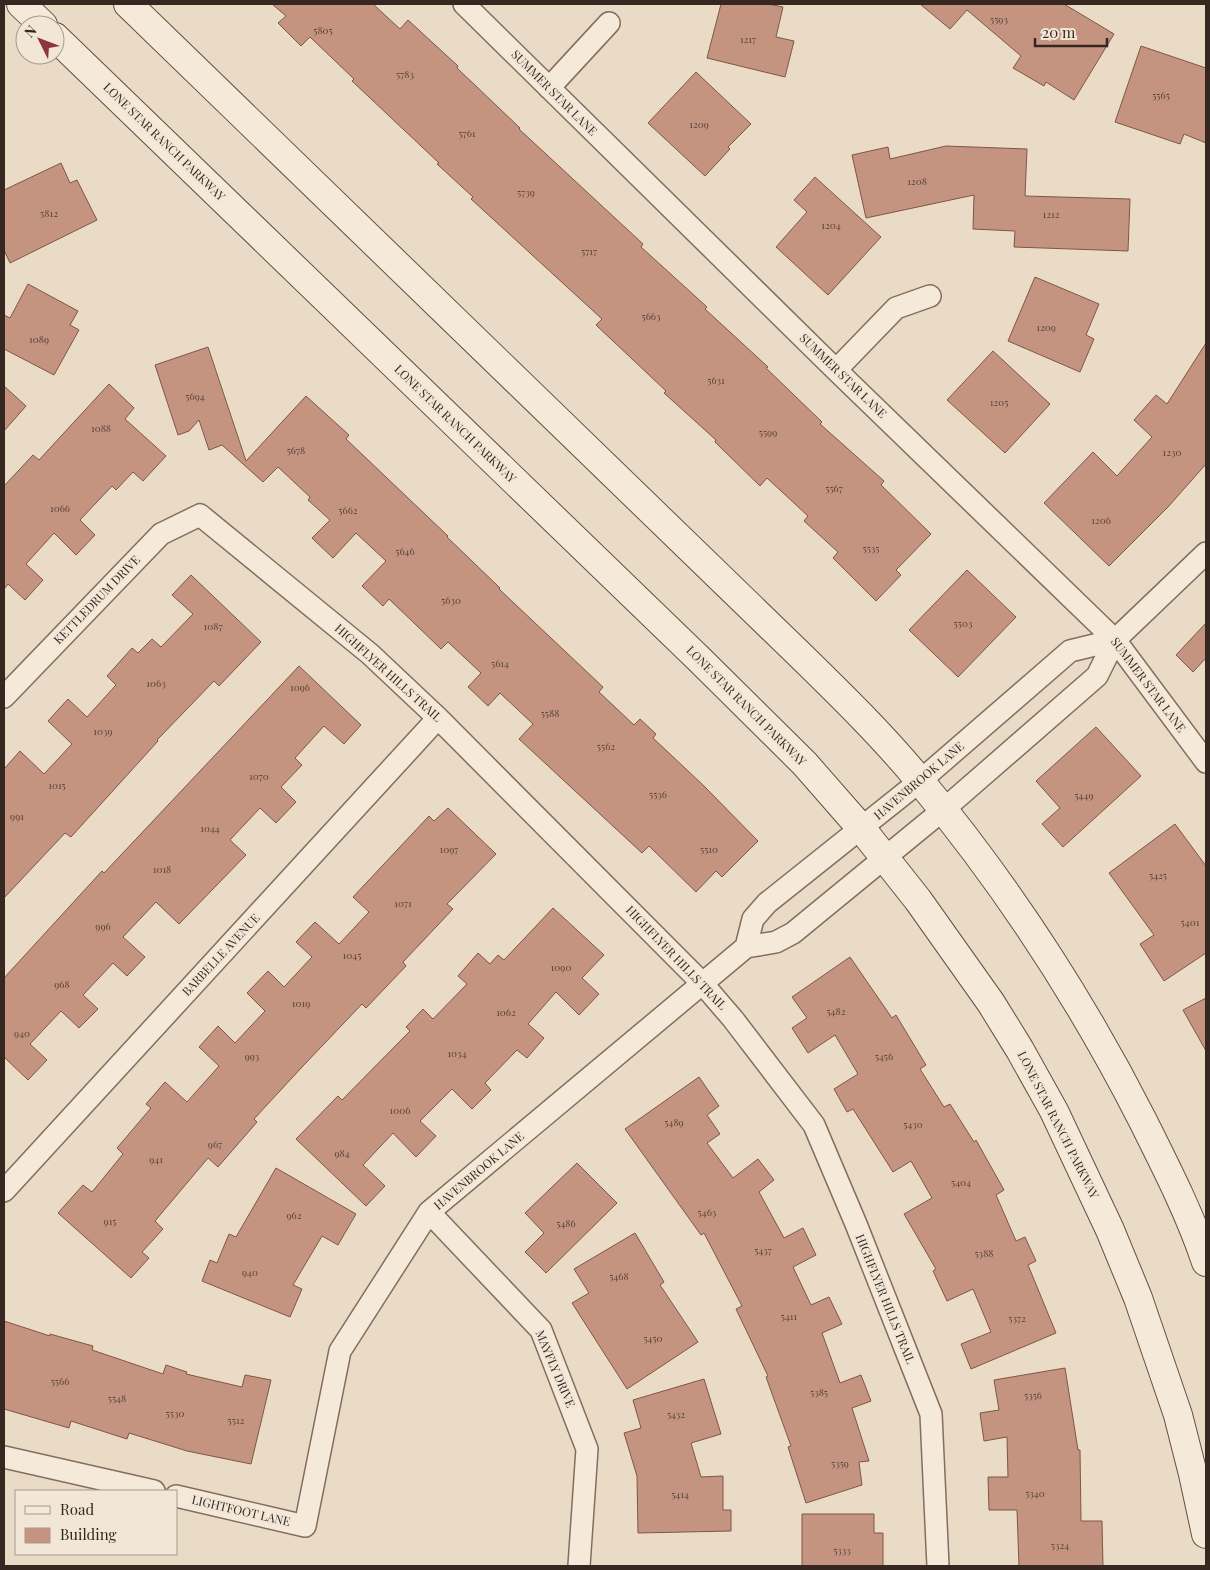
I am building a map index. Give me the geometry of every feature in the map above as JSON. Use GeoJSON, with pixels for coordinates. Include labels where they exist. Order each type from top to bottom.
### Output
{"type":"FeatureCollection","features":[{"type":"Feature","properties":{"kind":"main road"},"geometry":{"type":"LineString","coordinates":[[21,4],[33,15]]}},
{"type":"Feature","properties":{"kind":"main road"},"geometry":{"type":"LineString","coordinates":[[128,4],[839,693],[920,781],[1013,904],[1056,965],[1091,1023],[1169,1175],[1206,1262]]}},
{"type":"Feature","properties":{"kind":"main road","name":"LONE STAR RANCH PARKWAY"},"geometry":{"type":"LineString","coordinates":[[65,47],[699,659],[805,764],[861,828],[940,930],[991,1003],[1020,1050],[1054,1111],[1084,1172],[1120,1255],[1160,1360],[1194,1474],[1206,1534]]}},
{"type":"Feature","properties":{"kind":"street","name":"SUMMER STAR LANE"},"geometry":{"type":"LineString","coordinates":[[464,4],[836,370],[1115,640],[1206,762]]}},
{"type":"Feature","properties":{"kind":"street"},"geometry":{"type":"LineString","coordinates":[[549,88],[609,23]]}},
{"type":"Feature","properties":{"kind":"street"},"geometry":{"type":"LineString","coordinates":[[836,370],[896,308],[930,296]]}},
{"type":"Feature","properties":{"kind":"street","name":"KETTLEDRUM DRIVE"},"geometry":{"type":"LineString","coordinates":[[4,697],[161,534],[200,515]]}},
{"type":"Feature","properties":{"kind":"street","name":"HIGHFLYER HILLS TRAIL"},"geometry":{"type":"LineString","coordinates":[[200,515],[370,654],[438,718],[702,983],[733,1019],[814,1125],[856,1224],[931,1414],[938,1566]]}},
{"type":"Feature","properties":{"kind":"street","name":"HAVENBROOK LANE"},"geometry":{"type":"LineString","coordinates":[[305,1526],[340,1351],[429,1212],[746,947],[776,942],[793,933],[943,810],[1097,676],[1115,640],[1206,553]]}},
{"type":"Feature","properties":{"kind":"street","name":"HAVENBROOK LANE"},"geometry":{"type":"LineString","coordinates":[[746,947],[753,919],[767,902],[920,781],[1070,652],[1115,640]]}},
{"type":"Feature","properties":{"kind":"street","name":"BARBELLE AVENUE"},"geometry":{"type":"LineString","coordinates":[[4,1192],[438,718]]}},
{"type":"Feature","properties":{"kind":"street","name":"MAYFLY DRIVE"},"geometry":{"type":"LineString","coordinates":[[429,1212],[541,1330],[587,1449],[579,1566]]}},
{"type":"Feature","properties":{"kind":"street"},"geometry":{"type":"LineString","coordinates":[[4,1457],[150,1490]]}},
{"type":"Feature","properties":{"kind":"street","name":"LIGHTFOOT LANE"},"geometry":{"type":"LineString","coordinates":[[178,1496],[305,1526]]}},
{"type":"Feature","properties":{"kind":"building"},"geometry":{"type":"Polygon","coordinates":[[[272,4],[373,4],[400,29],[408,20],[458,66],[457,68],[519,129],[643,244],[641,247],[707,307],[705,309],[768,367],[766,368],[822,422],[820,424],[884,481],[881,485],[931,534],[896,570],[901,575],[876,601],[833,558],[838,552],[804,521],[808,516],[767,478],[760,486],[715,442],[716,440],[664,393],[666,391],[596,325],[602,319],[471,199],[473,197],[437,164],[439,163],[352,81],[354,79],[310,37],[301,46],[278,23],[286,16],[272,4]]]}},
{"type":"Feature","properties":{"kind":"building"},"geometry":{"type":"Polygon","coordinates":[[[721,4],[768,4],[783,7],[776,37],[794,41],[785,77],[707,58],[721,4]]]}},
{"type":"Feature","properties":{"kind":"building"},"geometry":{"type":"Polygon","coordinates":[[[920,4],[1064,4],[1114,34],[1074,100],[1046,82],[1044,86],[1013,68],[1021,56],[967,10],[950,29],[920,4]]]}},
{"type":"Feature","properties":{"kind":"building"},"geometry":{"type":"Polygon","coordinates":[[[1141,46],[1206,68],[1206,143],[1184,134],[1180,144],[1115,122],[1141,46]]]}},
{"type":"Feature","properties":{"kind":"building"},"geometry":{"type":"Polygon","coordinates":[[[696,72],[751,124],[728,147],[730,149],[705,176],[648,123],[696,72]]]}},
{"type":"Feature","properties":{"kind":"building"},"geometry":{"type":"Polygon","coordinates":[[[946,146],[1027,149],[1025,196],[1130,199],[1128,251],[1014,247],[1015,231],[973,229],[974,195],[866,218],[852,155],[888,147],[890,159],[946,146]]]}},
{"type":"Feature","properties":{"kind":"building"},"geometry":{"type":"Polygon","coordinates":[[[61,163],[70,183],[77,180],[97,220],[10,263],[4,250],[4,190],[61,163]]]}},
{"type":"Feature","properties":{"kind":"building"},"geometry":{"type":"Polygon","coordinates":[[[815,177],[881,237],[828,295],[776,247],[807,212],[794,200],[815,177]]]}},
{"type":"Feature","properties":{"kind":"building"},"geometry":{"type":"Polygon","coordinates":[[[1035,277],[1099,304],[1086,335],[1094,339],[1080,372],[1008,341],[1035,277]]]}},
{"type":"Feature","properties":{"kind":"building"},"geometry":{"type":"Polygon","coordinates":[[[28,284],[78,311],[70,325],[79,330],[54,375],[4,349],[4,315],[10,318],[28,284]]]}},
{"type":"Feature","properties":{"kind":"building"},"geometry":{"type":"Polygon","coordinates":[[[1206,343],[1206,464],[1168,507],[1109,566],[1044,503],[1093,452],[1117,476],[1152,437],[1134,420],[1156,395],[1167,404],[1206,343]]]}},
{"type":"Feature","properties":{"kind":"building"},"geometry":{"type":"Polygon","coordinates":[[[208,347],[246,461],[306,396],[349,435],[346,439],[448,536],[499,589],[603,687],[599,692],[634,725],[640,719],[656,734],[653,738],[758,841],[722,877],[716,871],[696,892],[649,846],[642,853],[519,739],[533,724],[500,693],[488,706],[468,687],[481,673],[448,642],[441,649],[389,599],[383,606],[362,586],[386,561],[356,533],[333,558],[312,538],[330,520],[308,500],[310,497],[278,467],[263,482],[222,445],[209,450],[199,420],[189,431],[178,435],[155,365],[208,347]]]}},
{"type":"Feature","properties":{"kind":"building"},"geometry":{"type":"Polygon","coordinates":[[[993,351],[1050,404],[1005,453],[947,400],[993,351]]]}},
{"type":"Feature","properties":{"kind":"building"},"geometry":{"type":"Polygon","coordinates":[[[109,384],[134,408],[125,419],[166,456],[143,481],[133,472],[116,490],[112,486],[80,520],[95,535],[76,555],[54,533],[26,564],[43,580],[25,600],[8,584],[4,589],[4,486],[33,455],[39,460],[109,384]]]}},
{"type":"Feature","properties":{"kind":"building"},"geometry":{"type":"Polygon","coordinates":[[[4,386],[26,406],[4,431],[4,386]]]}},
{"type":"Feature","properties":{"kind":"building"},"geometry":{"type":"Polygon","coordinates":[[[967,570],[1016,617],[958,677],[909,630],[967,570]]]}},
{"type":"Feature","properties":{"kind":"building"},"geometry":{"type":"Polygon","coordinates":[[[191,575],[261,642],[219,686],[214,681],[157,740],[71,837],[65,833],[4,898],[4,769],[20,751],[44,774],[72,744],[48,721],[68,699],[87,717],[116,685],[107,676],[132,648],[138,653],[152,639],[161,647],[193,614],[172,595],[191,575]]]}},
{"type":"Feature","properties":{"kind":"building"},"geometry":{"type":"Polygon","coordinates":[[[1206,623],[1206,658],[1193,672],[1176,655],[1206,623]]]}},
{"type":"Feature","properties":{"kind":"building"},"geometry":{"type":"Polygon","coordinates":[[[299,666],[361,725],[344,744],[324,726],[295,758],[302,765],[281,787],[296,802],[276,823],[260,808],[230,840],[246,855],[179,924],[156,902],[123,937],[145,957],[127,976],[113,963],[83,995],[98,1009],[79,1028],[61,1011],[30,1044],[47,1060],[28,1080],[4,1057],[4,978],[102,871],[104,873],[299,666]]]}},
{"type":"Feature","properties":{"kind":"building"},"geometry":{"type":"Polygon","coordinates":[[[1096,727],[1141,776],[1063,847],[1042,824],[1060,808],[1036,781],[1096,727]]]}},
{"type":"Feature","properties":{"kind":"building"},"geometry":{"type":"Polygon","coordinates":[[[448,808],[496,854],[447,904],[453,909],[403,962],[406,966],[366,1008],[362,1004],[303,1066],[254,1119],[257,1122],[218,1167],[208,1158],[155,1221],[163,1229],[142,1252],[149,1258],[131,1278],[58,1213],[83,1185],[92,1192],[123,1154],[117,1148],[151,1108],[146,1104],[165,1082],[187,1102],[219,1066],[199,1047],[218,1026],[235,1043],[265,1011],[247,993],[268,971],[284,987],[312,957],[296,942],[315,922],[339,944],[369,912],[353,897],[429,816],[434,821],[448,808]]]}},
{"type":"Feature","properties":{"kind":"building"},"geometry":{"type":"Polygon","coordinates":[[[1175,824],[1206,866],[1206,953],[1164,981],[1140,944],[1154,935],[1109,873],[1175,824]]]}},
{"type":"Feature","properties":{"kind":"building"},"geometry":{"type":"Polygon","coordinates":[[[553,908],[604,955],[582,978],[599,994],[579,1015],[556,992],[528,1024],[544,1038],[527,1058],[517,1050],[485,1083],[491,1090],[472,1109],[452,1089],[420,1121],[436,1136],[416,1157],[393,1133],[363,1165],[385,1186],[366,1206],[296,1139],[338,1096],[342,1100],[410,1031],[406,1027],[423,1009],[433,1019],[467,984],[458,976],[478,953],[490,964],[498,955],[504,960],[553,908]]]}},
{"type":"Feature","properties":{"kind":"building"},"geometry":{"type":"Polygon","coordinates":[[[850,957],[892,1018],[896,1015],[926,1065],[920,1069],[944,1107],[950,1104],[974,1142],[976,1140],[1004,1190],[996,1195],[1016,1241],[1025,1237],[1036,1261],[1028,1265],[1056,1333],[971,1369],[961,1344],[991,1332],[973,1289],[947,1301],[933,1271],[936,1269],[904,1214],[932,1198],[911,1161],[893,1172],[853,1109],[847,1112],[834,1089],[858,1074],[835,1035],[808,1053],[792,1028],[807,1018],[792,997],[850,957]]]}},
{"type":"Feature","properties":{"kind":"building"},"geometry":{"type":"Polygon","coordinates":[[[1206,998],[1206,1051],[1183,1010],[1206,998]]]}},
{"type":"Feature","properties":{"kind":"building"},"geometry":{"type":"Polygon","coordinates":[[[699,1077],[719,1106],[707,1115],[720,1134],[707,1143],[733,1178],[758,1159],[774,1180],[759,1192],[784,1238],[803,1228],[816,1255],[793,1267],[811,1305],[829,1297],[842,1324],[822,1333],[840,1383],[861,1375],[871,1401],[852,1408],[869,1461],[859,1462],[862,1485],[806,1503],[788,1447],[791,1446],[766,1377],[768,1376],[736,1309],[742,1306],[704,1233],[701,1235],[625,1129],[699,1077]]]}},
{"type":"Feature","properties":{"kind":"building"},"geometry":{"type":"Polygon","coordinates":[[[577,1163],[617,1203],[546,1273],[525,1252],[544,1233],[525,1213],[577,1163]]]}},
{"type":"Feature","properties":{"kind":"building"},"geometry":{"type":"Polygon","coordinates":[[[276,1168],[356,1214],[338,1245],[322,1236],[293,1285],[302,1289],[290,1317],[202,1281],[210,1260],[217,1263],[229,1234],[236,1237],[276,1168]]]}},
{"type":"Feature","properties":{"kind":"building"},"geometry":{"type":"Polygon","coordinates":[[[635,1233],[664,1282],[660,1285],[698,1342],[627,1389],[572,1303],[589,1293],[574,1269],[635,1233]]]}},
{"type":"Feature","properties":{"kind":"building"},"geometry":{"type":"Polygon","coordinates":[[[4,1321],[50,1336],[50,1334],[93,1346],[92,1350],[163,1374],[166,1365],[187,1372],[186,1374],[242,1387],[245,1375],[271,1380],[251,1464],[187,1451],[129,1433],[127,1439],[71,1421],[69,1428],[4,1409],[4,1321]]]}},
{"type":"Feature","properties":{"kind":"building"},"geometry":{"type":"Polygon","coordinates":[[[1065,1368],[1078,1450],[1080,1450],[1081,1521],[1102,1521],[1103,1566],[1019,1566],[1017,1510],[989,1510],[988,1477],[1008,1477],[1007,1437],[984,1441],[980,1413],[999,1410],[994,1380],[1065,1368]]]}},
{"type":"Feature","properties":{"kind":"building"},"geometry":{"type":"Polygon","coordinates":[[[704,1379],[721,1434],[691,1443],[701,1477],[723,1476],[723,1510],[731,1510],[731,1531],[638,1533],[637,1476],[624,1433],[641,1428],[633,1400],[704,1379]]]}},
{"type":"Feature","properties":{"kind":"building"},"geometry":{"type":"Polygon","coordinates":[[[802,1514],[874,1514],[874,1533],[883,1533],[883,1566],[802,1566],[802,1514]]]}}]}
